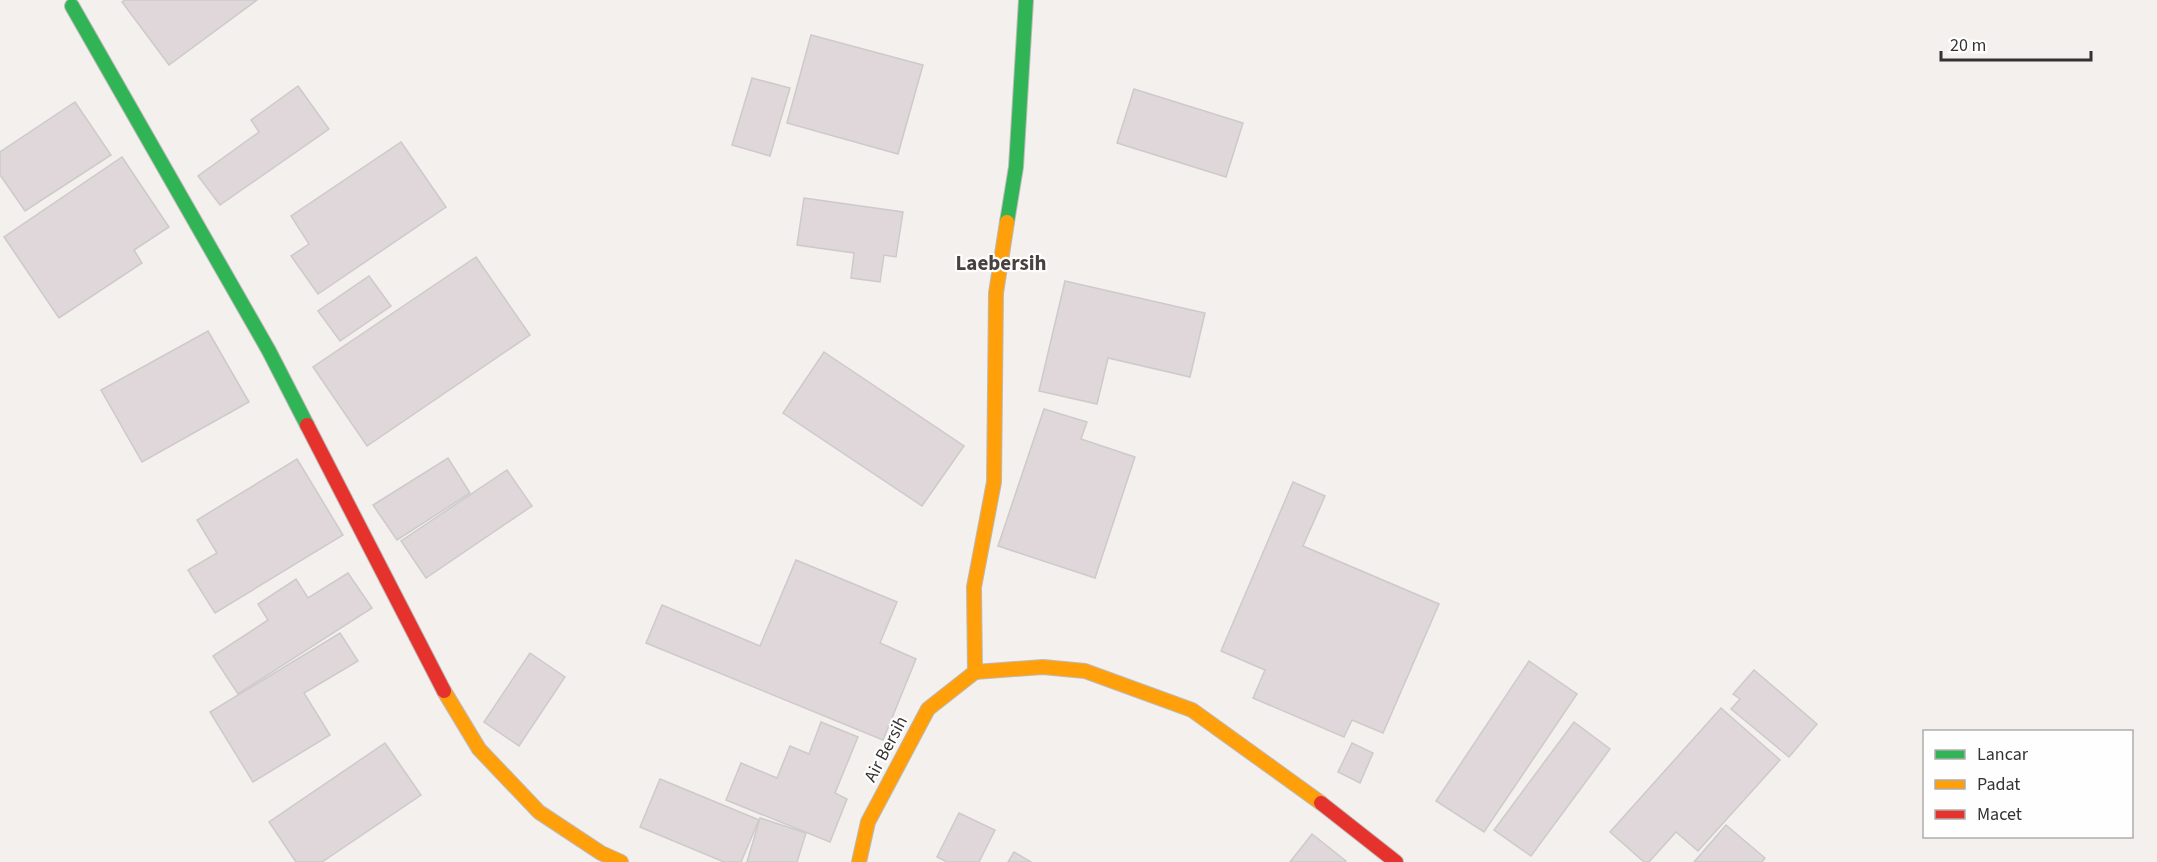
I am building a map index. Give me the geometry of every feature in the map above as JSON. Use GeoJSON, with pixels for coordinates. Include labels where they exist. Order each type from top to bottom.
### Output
{"type":"FeatureCollection","features":[{"type":"Feature","properties":{"kind":"street"},"geometry":{"type":"LineString","coordinates":[[1026,0],[1016,167],[996,293],[994,482],[974,587],[975,672],[1043,667],[1085,671],[1192,710],[1344,820],[1396,862]]}},
{"type":"Feature","properties":{"kind":"street"},"geometry":{"type":"LineString","coordinates":[[72,6],[269,351],[438,681],[479,749],[539,812],[601,853],[621,862]]}},
{"type":"Feature","properties":{"kind":"street","name":"Air Bersih"},"geometry":{"type":"LineString","coordinates":[[859,862],[868,822],[928,709],[975,672]]}},
{"type":"Feature","properties":{"kind":"building"},"geometry":{"type":"Polygon","coordinates":[[[125,0],[257,0],[169,65],[122,2],[125,0]]]}},
{"type":"Feature","properties":{"kind":"building"},"geometry":{"type":"Polygon","coordinates":[[[811,35],[923,65],[898,154],[787,123],[811,35]]]}},
{"type":"Feature","properties":{"kind":"building"},"geometry":{"type":"Polygon","coordinates":[[[752,78],[790,88],[770,156],[732,145],[752,78]]]}},
{"type":"Feature","properties":{"kind":"building"},"geometry":{"type":"Polygon","coordinates":[[[298,86],[329,129],[220,205],[198,176],[259,132],[251,120],[298,86]]]}},
{"type":"Feature","properties":{"kind":"building"},"geometry":{"type":"Polygon","coordinates":[[[1134,89],[1243,123],[1226,177],[1117,143],[1134,89]]]}},
{"type":"Feature","properties":{"kind":"building"},"geometry":{"type":"Polygon","coordinates":[[[75,102],[111,155],[25,211],[0,175],[0,152],[75,102]]]}},
{"type":"Feature","properties":{"kind":"building"},"geometry":{"type":"Polygon","coordinates":[[[401,142],[446,207],[318,294],[291,256],[309,244],[291,216],[401,142]]]}},
{"type":"Feature","properties":{"kind":"building"},"geometry":{"type":"Polygon","coordinates":[[[122,157],[169,227],[134,250],[142,263],[59,318],[4,237],[122,157]]]}},
{"type":"Feature","properties":{"kind":"building"},"geometry":{"type":"Polygon","coordinates":[[[804,198],[903,212],[896,257],[884,255],[880,282],[851,278],[854,253],[797,245],[804,198]]]}},
{"type":"Feature","properties":{"kind":"building"},"geometry":{"type":"Polygon","coordinates":[[[476,257],[530,335],[367,446],[313,367],[476,257]]]}},
{"type":"Feature","properties":{"kind":"building"},"geometry":{"type":"Polygon","coordinates":[[[369,276],[391,306],[340,341],[318,311],[369,276]]]}},
{"type":"Feature","properties":{"kind":"building"},"geometry":{"type":"Polygon","coordinates":[[[1065,281],[1205,313],[1190,377],[1108,358],[1097,404],[1039,391],[1065,281]]]}},
{"type":"Feature","properties":{"kind":"building"},"geometry":{"type":"Polygon","coordinates":[[[208,331],[249,402],[142,462],[101,390],[208,331]]]}},
{"type":"Feature","properties":{"kind":"building"},"geometry":{"type":"Polygon","coordinates":[[[824,352],[964,446],[922,506],[783,413],[824,352]]]}},
{"type":"Feature","properties":{"kind":"building"},"geometry":{"type":"Polygon","coordinates":[[[1044,409],[1087,422],[1081,439],[1135,457],[1095,578],[998,546],[1044,409]]]}},
{"type":"Feature","properties":{"kind":"building"},"geometry":{"type":"Polygon","coordinates":[[[448,458],[470,493],[397,540],[373,505],[448,458]]]}},
{"type":"Feature","properties":{"kind":"building"},"geometry":{"type":"Polygon","coordinates":[[[297,459],[343,535],[215,613],[188,570],[217,553],[197,520],[297,459]]]}},
{"type":"Feature","properties":{"kind":"building"},"geometry":{"type":"Polygon","coordinates":[[[507,470],[532,506],[426,578],[401,541],[507,470]]]}},
{"type":"Feature","properties":{"kind":"building"},"geometry":{"type":"Polygon","coordinates":[[[1293,482],[1325,496],[1303,546],[1439,604],[1383,733],[1352,720],[1344,737],[1253,698],[1265,670],[1221,651],[1293,482]]]}},
{"type":"Feature","properties":{"kind":"building"},"geometry":{"type":"Polygon","coordinates":[[[796,560],[897,602],[880,643],[916,659],[883,740],[646,643],[662,605],[760,646],[796,560]]]}},
{"type":"Feature","properties":{"kind":"building"},"geometry":{"type":"Polygon","coordinates":[[[348,573],[372,608],[238,694],[213,656],[268,620],[258,604],[296,579],[308,598],[348,573]]]}},
{"type":"Feature","properties":{"kind":"building"},"geometry":{"type":"Polygon","coordinates":[[[340,633],[358,661],[304,693],[330,735],[253,782],[210,712],[340,633]]]}},
{"type":"Feature","properties":{"kind":"building"},"geometry":{"type":"Polygon","coordinates":[[[530,653],[565,677],[519,746],[484,722],[530,653]]]}},
{"type":"Feature","properties":{"kind":"building"},"geometry":{"type":"Polygon","coordinates":[[[1529,661],[1577,694],[1484,832],[1436,801],[1529,661]]]}},
{"type":"Feature","properties":{"kind":"building"},"geometry":{"type":"Polygon","coordinates":[[[1754,670],[1817,724],[1789,757],[1731,709],[1740,699],[1733,694],[1754,670]]]}},
{"type":"Feature","properties":{"kind":"building"},"geometry":{"type":"Polygon","coordinates":[[[1721,708],[1780,760],[1698,851],[1676,832],[1649,862],[1644,862],[1610,832],[1721,708]]]}},
{"type":"Feature","properties":{"kind":"building"},"geometry":{"type":"Polygon","coordinates":[[[821,722],[858,737],[835,793],[847,799],[830,842],[726,800],[741,763],[777,778],[790,746],[809,754],[821,722]]]}},
{"type":"Feature","properties":{"kind":"building"},"geometry":{"type":"Polygon","coordinates":[[[1574,722],[1610,749],[1531,856],[1494,830],[1574,722]]]}},
{"type":"Feature","properties":{"kind":"building"},"geometry":{"type":"Polygon","coordinates":[[[385,743],[421,795],[322,862],[296,862],[269,822],[385,743]]]}},
{"type":"Feature","properties":{"kind":"building"},"geometry":{"type":"Polygon","coordinates":[[[1352,743],[1373,753],[1360,783],[1338,772],[1352,743]]]}},
{"type":"Feature","properties":{"kind":"building"},"geometry":{"type":"Polygon","coordinates":[[[660,779],[759,820],[741,862],[724,862],[640,827],[660,779]]]}},
{"type":"Feature","properties":{"kind":"building"},"geometry":{"type":"Polygon","coordinates":[[[959,813],[995,830],[979,862],[947,862],[937,857],[959,813]]]}},
{"type":"Feature","properties":{"kind":"building"},"geometry":{"type":"Polygon","coordinates":[[[760,818],[806,833],[797,862],[747,862],[760,818]]]}},
{"type":"Feature","properties":{"kind":"building"},"geometry":{"type":"Polygon","coordinates":[[[1726,825],[1765,858],[1762,862],[1694,862],[1726,825]]]}},
{"type":"Feature","properties":{"kind":"building"},"geometry":{"type":"Polygon","coordinates":[[[1312,834],[1346,861],[1290,862],[1312,834]]]}},
{"type":"Feature","properties":{"kind":"building"},"geometry":{"type":"Polygon","coordinates":[[[1014,852],[1031,862],[1008,862],[1014,852]]]}},
{"type":"Feature","properties":{"kind":"traffic: fast"},"geometry":{"type":"LineString","coordinates":[[1007,222],[1016,167],[1026,0]]}},
{"type":"Feature","properties":{"kind":"traffic: fast"},"geometry":{"type":"LineString","coordinates":[[72,6],[269,351],[307,425]]}},
{"type":"Feature","properties":{"kind":"traffic: slow"},"geometry":{"type":"LineString","coordinates":[[975,672],[974,587],[994,482],[996,293],[1007,222]]}},
{"type":"Feature","properties":{"kind":"traffic: slow"},"geometry":{"type":"LineString","coordinates":[[975,672],[1043,667],[1085,671],[1192,710],[1321,803]]}},
{"type":"Feature","properties":{"kind":"traffic: slow"},"geometry":{"type":"LineString","coordinates":[[859,862],[868,822],[928,709],[975,672]]}},
{"type":"Feature","properties":{"kind":"traffic: slow"},"geometry":{"type":"LineString","coordinates":[[444,691],[479,749],[539,812],[601,853],[621,862]]}},
{"type":"Feature","properties":{"kind":"traffic: jam"},"geometry":{"type":"LineString","coordinates":[[307,425],[444,691]]}},
{"type":"Feature","properties":{"kind":"traffic: jam"},"geometry":{"type":"LineString","coordinates":[[1321,803],[1396,862]]}},
{"type":"Feature","properties":{"kind":"district","name":"Laebersih"},"geometry":{"type":"Point","coordinates":[1001,263]}}]}
